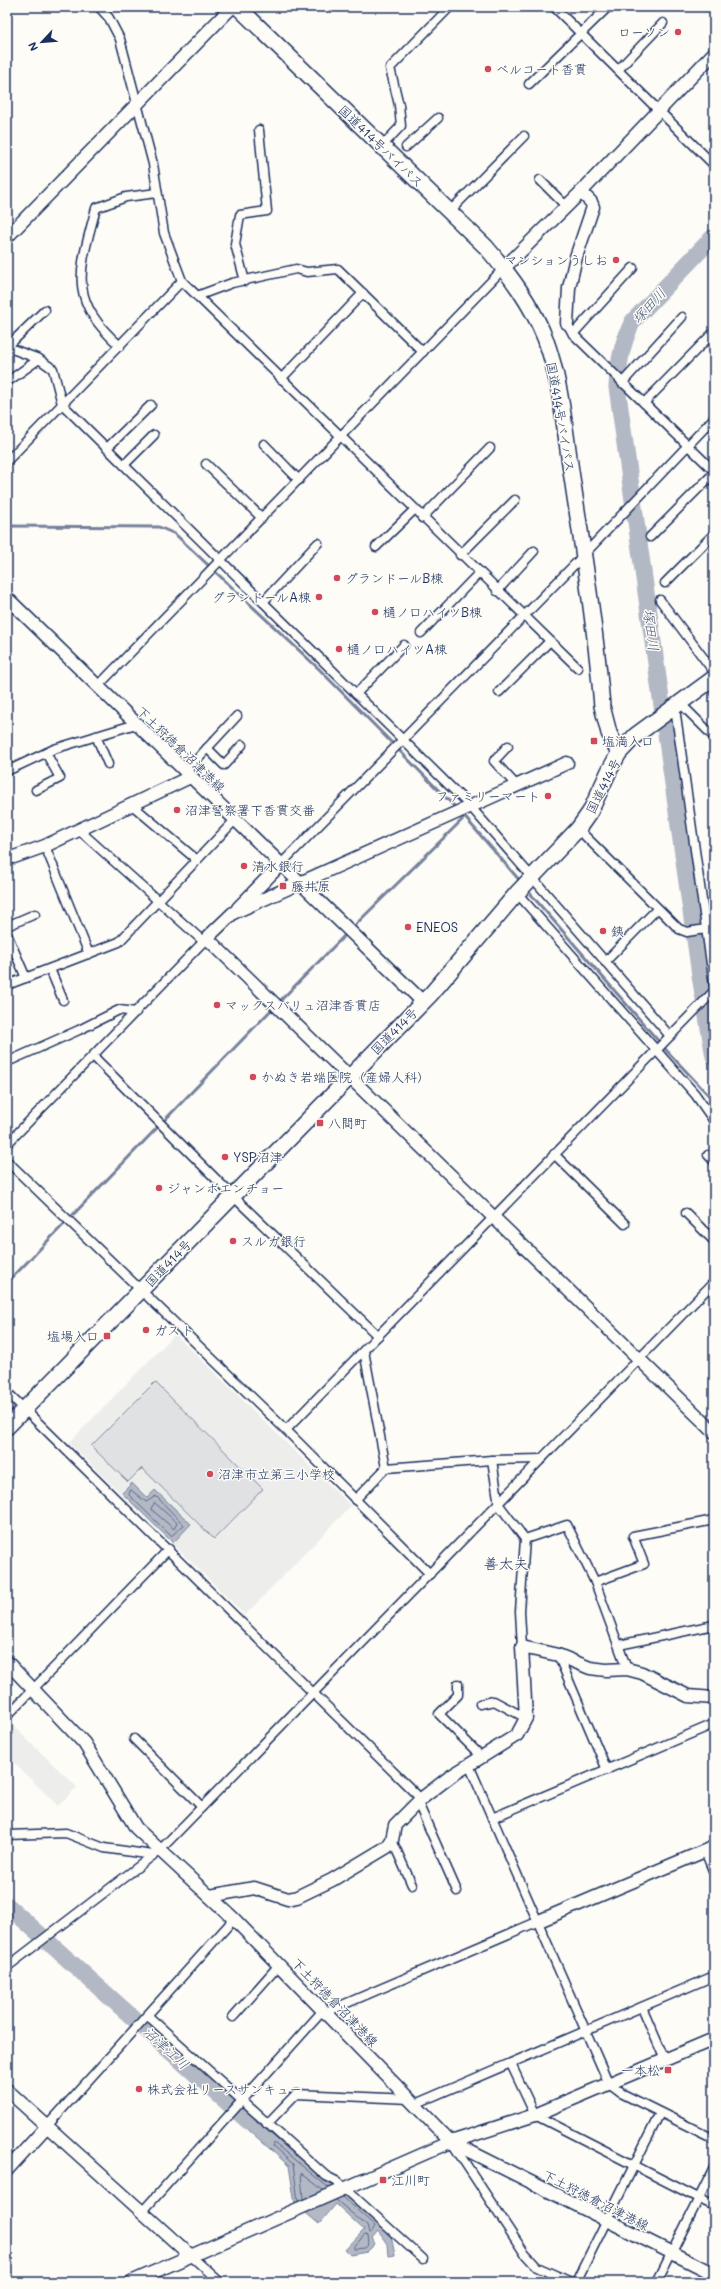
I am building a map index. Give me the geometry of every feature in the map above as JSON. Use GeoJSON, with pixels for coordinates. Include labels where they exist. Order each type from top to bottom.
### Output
{"type":"FeatureCollection","features":[{"type":"Feature","properties":{"kind":"highway","name":"国道414号バイパス"},"geometry":{"type":"LineString","coordinates":[[238,7],[381,147],[450,211],[504,268],[532,310],[544,337],[556,374],[602,706],[608,733],[619,753]]}},
{"type":"Feature","properties":{"kind":"highway","name":"国道414号"},"geometry":{"type":"LineString","coordinates":[[7,1427],[423,1002],[517,893],[578,829],[590,812],[608,771],[619,753],[636,735],[659,720],[714,678]]}},
{"type":"Feature","properties":{"kind":"street"},"geometry":{"type":"LineString","coordinates":[[99,7],[110,18],[120,39],[139,104],[153,164],[164,233],[182,281],[522,616],[578,668]]}},
{"type":"Feature","properties":{"kind":"street"},"geometry":{"type":"LineString","coordinates":[[7,237],[139,104],[232,7]]}},
{"type":"Feature","properties":{"kind":"street"},"geometry":{"type":"LineString","coordinates":[[381,147],[401,126],[399,105],[390,68],[450,7]]}},
{"type":"Feature","properties":{"kind":"street"},"geometry":{"type":"LineString","coordinates":[[554,7],[714,165]]}},
{"type":"Feature","properties":{"kind":"street"},"geometry":{"type":"LineString","coordinates":[[529,84],[608,7]]}},
{"type":"Feature","properties":{"kind":"street"},"geometry":{"type":"LineString","coordinates":[[618,70],[664,23]]}},
{"type":"Feature","properties":{"kind":"street"},"geometry":{"type":"LineString","coordinates":[[97,687],[504,268],[581,192],[714,53]]}},
{"type":"Feature","properties":{"kind":"street"},"geometry":{"type":"LineString","coordinates":[[406,147],[438,118]]}},
{"type":"Feature","properties":{"kind":"street"},"geometry":{"type":"LineString","coordinates":[[245,281],[235,244],[240,215],[267,211],[259,130]]}},
{"type":"Feature","properties":{"kind":"street"},"geometry":{"type":"LineString","coordinates":[[450,211],[524,136]]}},
{"type":"Feature","properties":{"kind":"street"},"geometry":{"type":"LineString","coordinates":[[540,180],[566,206]]}},
{"type":"Feature","properties":{"kind":"street"},"geometry":{"type":"LineString","coordinates":[[581,192],[591,202],[592,207],[576,257],[569,288],[570,328],[608,369],[688,445],[714,472],[650,537]]}},
{"type":"Feature","properties":{"kind":"street"},"geometry":{"type":"LineString","coordinates":[[120,346],[95,321],[82,293],[81,266],[96,208],[126,197],[157,193]]}},
{"type":"Feature","properties":{"kind":"street"},"geometry":{"type":"LineString","coordinates":[[570,328],[633,268]]}},
{"type":"Feature","properties":{"kind":"street"},"geometry":{"type":"LineString","coordinates":[[197,296],[245,281],[296,270],[306,272],[338,269],[423,352]]}},
{"type":"Feature","properties":{"kind":"street"},"geometry":{"type":"LineString","coordinates":[[7,461],[182,281]]}},
{"type":"Feature","properties":{"kind":"street"},"geometry":{"type":"LineString","coordinates":[[281,379],[363,293]]}},
{"type":"Feature","properties":{"kind":"street"},"geometry":{"type":"LineString","coordinates":[[45,310],[7,347],[39,359],[53,369],[62,404],[219,562],[263,602],[470,806],[531,878],[670,1036]]}},
{"type":"Feature","properties":{"kind":"street"},"geometry":{"type":"LineString","coordinates":[[624,384],[682,318]]}},
{"type":"Feature","properties":{"kind":"street"},"geometry":{"type":"LineString","coordinates":[[644,404],[711,334]]}},
{"type":"Feature","properties":{"kind":"street"},"geometry":{"type":"LineString","coordinates":[[7,382],[39,359]]}},
{"type":"Feature","properties":{"kind":"street"},"geometry":{"type":"LineString","coordinates":[[107,448],[151,405]]}},
{"type":"Feature","properties":{"kind":"street"},"geometry":{"type":"LineString","coordinates":[[7,1144],[582,556],[714,418]]}},
{"type":"Feature","properties":{"kind":"street"},"geometry":{"type":"LineString","coordinates":[[124,465],[154,436]]}},
{"type":"Feature","properties":{"kind":"street"},"geometry":{"type":"LineString","coordinates":[[264,444],[299,480]]}},
{"type":"Feature","properties":{"kind":"street"},"geometry":{"type":"LineString","coordinates":[[422,518],[490,448]]}},
{"type":"Feature","properties":{"kind":"street"},"geometry":{"type":"LineString","coordinates":[[206,464],[262,518]]}},
{"type":"Feature","properties":{"kind":"street"},"geometry":{"type":"LineString","coordinates":[[460,555],[515,500]]}},
{"type":"Feature","properties":{"kind":"street"},"geometry":{"type":"LineString","coordinates":[[376,547],[414,510]]}},
{"type":"Feature","properties":{"kind":"street"},"geometry":{"type":"LineString","coordinates":[[665,583],[714,534]]}},
{"type":"Feature","properties":{"kind":"street"},"geometry":{"type":"LineString","coordinates":[[263,602],[318,544]]}},
{"type":"Feature","properties":{"kind":"street"},"geometry":{"type":"LineString","coordinates":[[497,591],[534,551]]}},
{"type":"Feature","properties":{"kind":"street"},"geometry":{"type":"LineString","coordinates":[[420,633],[479,573]]}},
{"type":"Feature","properties":{"kind":"street","name":"下土狩徳倉沼津港線"},"geometry":{"type":"LineString","coordinates":[[7,598],[423,1002]]}},
{"type":"Feature","properties":{"kind":"street"},"geometry":{"type":"LineString","coordinates":[[660,600],[714,672]]}},
{"type":"Feature","properties":{"kind":"street"},"geometry":{"type":"LineString","coordinates":[[499,692],[550,641]]}},
{"type":"Feature","properties":{"kind":"street"},"geometry":{"type":"LineString","coordinates":[[356,694],[404,645]]}},
{"type":"Feature","properties":{"kind":"street"},"geometry":{"type":"LineString","coordinates":[[676,707],[714,737]]}},
{"type":"Feature","properties":{"kind":"street"},"geometry":{"type":"LineString","coordinates":[[676,707],[704,930],[714,985]]}},
{"type":"Feature","properties":{"kind":"street"},"geometry":{"type":"LineString","coordinates":[[7,858],[46,846],[132,805],[188,775],[207,748],[237,716]]}},
{"type":"Feature","properties":{"kind":"street"},"geometry":{"type":"LineString","coordinates":[[7,771],[46,753],[136,724]]}},
{"type":"Feature","properties":{"kind":"street"},"geometry":{"type":"LineString","coordinates":[[96,736],[108,764]]}},
{"type":"Feature","properties":{"kind":"street"},"geometry":{"type":"LineString","coordinates":[[207,748],[224,765],[242,745]]}},
{"type":"Feature","properties":{"kind":"street"},"geometry":{"type":"LineString","coordinates":[[508,746],[494,762],[516,785]]}},
{"type":"Feature","properties":{"kind":"street"},"geometry":{"type":"LineString","coordinates":[[36,790],[60,778],[46,753]]}},
{"type":"Feature","properties":{"kind":"street"},"geometry":{"type":"LineString","coordinates":[[233,913],[299,882],[567,763]]}},
{"type":"Feature","properties":{"kind":"street"},"geometry":{"type":"LineString","coordinates":[[132,805],[197,860]]}},
{"type":"Feature","properties":{"kind":"street"},"geometry":{"type":"LineString","coordinates":[[7,985],[119,942],[235,820]]}},
{"type":"Feature","properties":{"kind":"street"},"geometry":{"type":"LineString","coordinates":[[578,829],[656,909],[680,930],[687,932],[704,930]]}},
{"type":"Feature","properties":{"kind":"street"},"geometry":{"type":"LineString","coordinates":[[79,830],[206,940],[272,1001],[714,1432]]}},
{"type":"Feature","properties":{"kind":"street"},"geometry":{"type":"LineString","coordinates":[[46,846],[89,954]]}},
{"type":"Feature","properties":{"kind":"street"},"geometry":{"type":"LineString","coordinates":[[517,893],[695,1094],[714,1121]]}},
{"type":"Feature","properties":{"kind":"street"},"geometry":{"type":"LineString","coordinates":[[605,962],[656,909]]}},
{"type":"Feature","properties":{"kind":"street"},"geometry":{"type":"LineString","coordinates":[[7,926],[35,914]]}},
{"type":"Feature","properties":{"kind":"street"},"geometry":{"type":"LineString","coordinates":[[7,934],[26,978]]}},
{"type":"Feature","properties":{"kind":"street"},"geometry":{"type":"LineString","coordinates":[[50,969],[63,1000]]}},
{"type":"Feature","properties":{"kind":"street"},"geometry":{"type":"LineString","coordinates":[[286,1430],[712,993]]}},
{"type":"Feature","properties":{"kind":"street"},"geometry":{"type":"LineString","coordinates":[[7,1062],[79,1030],[119,1010],[136,1012]]}},
{"type":"Feature","properties":{"kind":"street"},"geometry":{"type":"LineString","coordinates":[[93,1056],[157,1118],[233,1196],[378,1336]]}},
{"type":"Feature","properties":{"kind":"street"},"geometry":{"type":"LineString","coordinates":[[554,1154],[625,1224]]}},
{"type":"Feature","properties":{"kind":"street"},"geometry":{"type":"LineString","coordinates":[[708,1154],[714,1161]]}},
{"type":"Feature","properties":{"kind":"street"},"geometry":{"type":"LineString","coordinates":[[7,1161],[140,1292],[286,1430],[430,1574]]}},
{"type":"Feature","properties":{"kind":"street"},"geometry":{"type":"LineString","coordinates":[[686,1213],[714,1241]]}},
{"type":"Feature","properties":{"kind":"street"},"geometry":{"type":"LineString","coordinates":[[7,1967],[156,1853],[499,1505],[714,1282]]}},
{"type":"Feature","properties":{"kind":"street"},"geometry":{"type":"LineString","coordinates":[[364,1351],[386,1468]]}},
{"type":"Feature","properties":{"kind":"street"},"geometry":{"type":"LineString","coordinates":[[7,1392],[170,1549],[314,1692],[420,1801],[457,1891]]}},
{"type":"Feature","properties":{"kind":"street"},"geometry":{"type":"LineString","coordinates":[[355,1500],[386,1468],[492,1460],[542,1459]]}},
{"type":"Feature","properties":{"kind":"street"},"geometry":{"type":"LineString","coordinates":[[210,1896],[254,1888],[288,1899],[297,1897],[332,1880],[387,1847],[392,1840],[395,1825],[420,1801],[451,1776],[517,1735],[526,1718],[520,1611],[525,1539],[499,1505],[492,1460]]}},
{"type":"Feature","properties":{"kind":"street"},"geometry":{"type":"LineString","coordinates":[[595,1582],[644,1564],[633,1536],[714,1520]]}},
{"type":"Feature","properties":{"kind":"street"},"geometry":{"type":"LineString","coordinates":[[525,1539],[567,1524],[595,1582],[627,1669]]}},
{"type":"Feature","properties":{"kind":"street"},"geometry":{"type":"LineString","coordinates":[[7,1716],[170,1549]]}},
{"type":"Feature","properties":{"kind":"street"},"geometry":{"type":"LineString","coordinates":[[619,1645],[714,1625]]}},
{"type":"Feature","properties":{"kind":"street"},"geometry":{"type":"LineString","coordinates":[[522,1647],[558,1655],[590,1668],[606,1670],[627,1669],[642,1673],[688,1696],[714,1698]]}},
{"type":"Feature","properties":{"kind":"street"},"geometry":{"type":"LineString","coordinates":[[558,1655],[607,1770]]}},
{"type":"Feature","properties":{"kind":"street","name":"下土狩徳倉沼津港線"},"geometry":{"type":"LineString","coordinates":[[7,1662],[84,1744],[132,1823],[156,1853],[210,1896],[234,1919],[451,2142],[714,2274]]}},
{"type":"Feature","properties":{"kind":"street"},"geometry":{"type":"LineString","coordinates":[[458,1684],[458,1695],[439,1714],[482,1757]]}},
{"type":"Feature","properties":{"kind":"street"},"geometry":{"type":"LineString","coordinates":[[480,1704],[494,1700],[526,1718]]}},
{"type":"Feature","properties":{"kind":"street"},"geometry":{"type":"LineString","coordinates":[[492,1818],[714,1724]]}},
{"type":"Feature","properties":{"kind":"street"},"geometry":{"type":"LineString","coordinates":[[134,1739],[202,1806]]}},
{"type":"Feature","properties":{"kind":"street"},"geometry":{"type":"LineString","coordinates":[[469,1765],[539,1921],[609,2084],[621,2093],[714,2139]]}},
{"type":"Feature","properties":{"kind":"street"},"geometry":{"type":"LineString","coordinates":[[7,1834],[66,1833],[104,1848],[156,1853]]}},
{"type":"Feature","properties":{"kind":"street"},"geometry":{"type":"LineString","coordinates":[[392,1840],[412,1885]]}},
{"type":"Feature","properties":{"kind":"street"},"geometry":{"type":"LineString","coordinates":[[142,2212],[319,2015],[709,1849],[714,1873]]}},
{"type":"Feature","properties":{"kind":"street"},"geometry":{"type":"LineString","coordinates":[[7,2170],[234,1919]]}},
{"type":"Feature","properties":{"kind":"street"},"geometry":{"type":"LineString","coordinates":[[233,2017],[279,1965]]}},
{"type":"Feature","properties":{"kind":"street"},"geometry":{"type":"LineString","coordinates":[[268,2124],[296,2094],[413,2102],[512,2064],[714,1976]]}},
{"type":"Feature","properties":{"kind":"street"},"geometry":{"type":"LineString","coordinates":[[642,2007],[665,2060]]}},
{"type":"Feature","properties":{"kind":"street"},"geometry":{"type":"LineString","coordinates":[[147,2015],[326,2176],[345,2188],[423,2259]]}},
{"type":"Feature","properties":{"kind":"street"},"geometry":{"type":"LineString","coordinates":[[131,2282],[451,2142],[535,2116],[714,2039]]}},
{"type":"Feature","properties":{"kind":"street"},"geometry":{"type":"LineString","coordinates":[[512,2064],[535,2116],[714,2206]]}},
{"type":"Feature","properties":{"kind":"street"},"geometry":{"type":"LineString","coordinates":[[7,2090],[220,2282]]}},
{"type":"Feature","properties":{"kind":"street"},"geometry":{"type":"LineString","coordinates":[[576,2282],[660,2113]]}},
{"type":"Feature","properties":{"kind":"street"},"geometry":{"type":"LineString","coordinates":[[451,2142],[525,2254],[537,2267],[571,2282]]}},
{"type":"Feature","properties":{"kind":"street"},"geometry":{"type":"LineString","coordinates":[[657,2282],[714,2168]]}},
{"type":"Feature","properties":{"kind":"shaded area","name":"沼津市立第三小学校"},"geometry":{"type":"Polygon","coordinates":[[[175,1334],[351,1506],[245,1615],[69,1443],[175,1334]]]}},
{"type":"Feature","properties":{"kind":"shaded area"},"geometry":{"type":"Polygon","coordinates":[[[155,1382],[263,1489],[214,1539],[142,1468],[128,1482],[91,1446],[155,1382]]]}},
{"type":"Feature","properties":{"kind":"shaded area"},"geometry":{"type":"Polygon","coordinates":[[[9,1722],[77,1787],[58,1806],[7,1756],[7,1725],[9,1722]]]}},
{"type":"Feature","properties":{"kind":"water"},"geometry":{"type":"Polygon","coordinates":[[[132,1483],[147,1498],[155,1490],[191,1524],[173,1543],[122,1493],[132,1483]]]}},
{"type":"Feature","properties":{"kind":"water"},"geometry":{"type":"Polygon","coordinates":[[[235,2103],[329,2184],[337,2186],[386,2230],[391,2236],[395,2255],[388,2256],[387,2244],[378,2231],[372,2238],[375,2244],[367,2252],[350,2255],[345,2250],[364,2230],[336,2204],[319,2224],[295,2204],[289,2166],[233,2116],[235,2103]]]}},
{"type":"Feature","properties":{"kind":"waterway","name":"塚田川"},"geometry":{"type":"LineString","coordinates":[[714,236],[633,321],[621,353],[617,387],[701,982],[714,1057]]}},
{"type":"Feature","properties":{"kind":"waterway"},"geometry":{"type":"LineString","coordinates":[[7,526],[159,527],[175,534],[319,669],[458,810]]}},
{"type":"Feature","properties":{"kind":"waterway"},"geometry":{"type":"LineString","coordinates":[[462,814],[521,882]]}},
{"type":"Feature","properties":{"kind":"waterway"},"geometry":{"type":"LineString","coordinates":[[351,929],[465,817]]}},
{"type":"Feature","properties":{"kind":"waterway"},"geometry":{"type":"LineString","coordinates":[[527,890],[667,1051],[714,1101]]}},
{"type":"Feature","properties":{"kind":"waterway"},"geometry":{"type":"LineString","coordinates":[[278,1003],[347,933]]}},
{"type":"Feature","properties":{"kind":"waterway"},"geometry":{"type":"LineString","coordinates":[[7,1283],[274,1007]]}},
{"type":"Feature","properties":{"kind":"waterway","name":"沼津江川"},"geometry":{"type":"LineString","coordinates":[[7,1905],[248,2121]]}},
{"type":"Feature","properties":{"kind":"place","name":"ローソン"},"geometry":{"type":"Point","coordinates":[678,32]}},
{"type":"Feature","properties":{"kind":"place","name":"ベルコート香貫"},"geometry":{"type":"Point","coordinates":[488,69]}},
{"type":"Feature","properties":{"kind":"place","name":"マンションうしお"},"geometry":{"type":"Point","coordinates":[616,260]}},
{"type":"Feature","properties":{"kind":"place","name":"グランドールB棟"},"geometry":{"type":"Point","coordinates":[337,578]}},
{"type":"Feature","properties":{"kind":"place","name":"グランドールA棟"},"geometry":{"type":"Point","coordinates":[319,597]}},
{"type":"Feature","properties":{"kind":"place","name":"樋ノ口ハイツB棟"},"geometry":{"type":"Point","coordinates":[375,612]}},
{"type":"Feature","properties":{"kind":"place","name":"樋ノ口ハイツA棟"},"geometry":{"type":"Point","coordinates":[339,649]}},
{"type":"Feature","properties":{"kind":"place","name":"塩満入口"},"geometry":{"type":"Point","coordinates":[594,741]}},
{"type":"Feature","properties":{"kind":"place","name":"ファミリーマート"},"geometry":{"type":"Point","coordinates":[548,796]}},
{"type":"Feature","properties":{"kind":"place","name":"沼津警察署下香貫交番"},"geometry":{"type":"Point","coordinates":[177,810]}},
{"type":"Feature","properties":{"kind":"place","name":"清水銀行"},"geometry":{"type":"Point","coordinates":[244,866]}},
{"type":"Feature","properties":{"kind":"place","name":"藤井原"},"geometry":{"type":"Point","coordinates":[283,886]}},
{"type":"Feature","properties":{"kind":"place","name":"ENEOS"},"geometry":{"type":"Point","coordinates":[408,927]}},
{"type":"Feature","properties":{"kind":"place","name":"銕"},"geometry":{"type":"Point","coordinates":[603,931]}},
{"type":"Feature","properties":{"kind":"place","name":"マックスバリュ沼津香貫店"},"geometry":{"type":"Point","coordinates":[217,1005]}},
{"type":"Feature","properties":{"kind":"place","name":"かぬき岩端医院（産婦人科）"},"geometry":{"type":"Point","coordinates":[253,1077]}},
{"type":"Feature","properties":{"kind":"place","name":"八間町"},"geometry":{"type":"Point","coordinates":[320,1123]}},
{"type":"Feature","properties":{"kind":"place","name":"YSP沼津"},"geometry":{"type":"Point","coordinates":[225,1157]}},
{"type":"Feature","properties":{"kind":"place","name":"ジャンボエンチョー"},"geometry":{"type":"Point","coordinates":[159,1188]}},
{"type":"Feature","properties":{"kind":"place","name":"スルガ銀行"},"geometry":{"type":"Point","coordinates":[233,1241]}},
{"type":"Feature","properties":{"kind":"place","name":"ガスト"},"geometry":{"type":"Point","coordinates":[146,1330]}},
{"type":"Feature","properties":{"kind":"place","name":"塩場入口"},"geometry":{"type":"Point","coordinates":[107,1336]}},
{"type":"Feature","properties":{"kind":"place","name":"沼津市立第三小学校"},"geometry":{"type":"Point","coordinates":[210,1474]}},
{"type":"Feature","properties":{"kind":"place","name":"一本松"},"geometry":{"type":"Point","coordinates":[668,2070]}},
{"type":"Feature","properties":{"kind":"place","name":"株式会社リースサンキュー"},"geometry":{"type":"Point","coordinates":[139,2089]}},
{"type":"Feature","properties":{"kind":"place","name":"江川町"},"geometry":{"type":"Point","coordinates":[383,2180]}},
{"type":"Feature","properties":{"kind":"district","name":"善太夫"},"geometry":{"type":"Point","coordinates":[506,1564]}}]}
